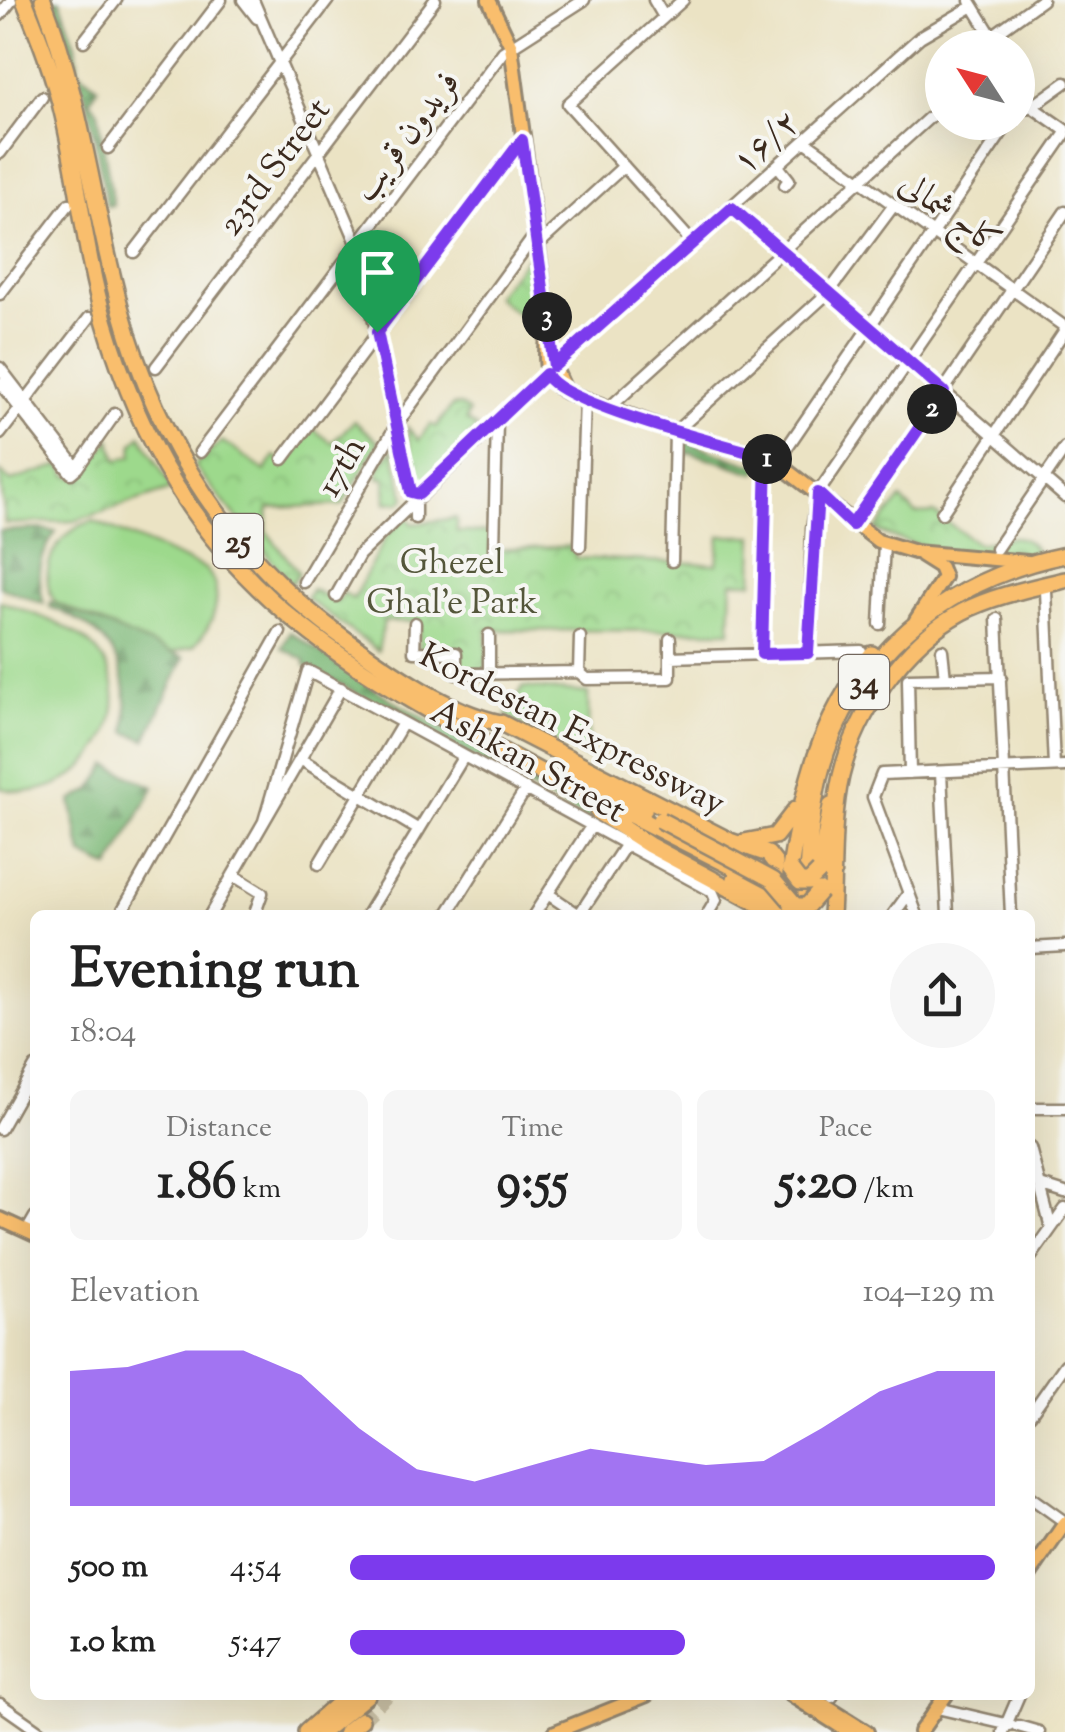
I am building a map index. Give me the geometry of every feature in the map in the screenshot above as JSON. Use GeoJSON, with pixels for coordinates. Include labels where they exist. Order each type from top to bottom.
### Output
{"type":"FeatureCollection","features":[{"type":"Feature","properties":{"kind":"highway","name":"Kordestan Expressway"},"geometry":{"type":"LineString","coordinates":[[24,0],[63,115],[94,280],[115,355],[148,435],[191,509],[256,588],[325,648],[392,692],[615,812],[623,810],[757,879],[772,878],[776,867],[771,856],[730,840],[501,723],[478,718],[363,652],[296,602],[234,536],[182,462],[141,374],[120,308],[80,109],[43,0]]}},
{"type":"Feature","properties":{"kind":"highway","name":"34"},"geometry":{"type":"LineString","coordinates":[[804,910],[808,854],[824,762],[850,705],[899,635],[916,620],[984,579],[1059,555]]}},
{"type":"Feature","properties":{"kind":"highway"},"geometry":{"type":"LineString","coordinates":[[965,610],[998,590],[1065,569]]}},
{"type":"Feature","properties":{"kind":"highway","name":"34"},"geometry":{"type":"LineString","coordinates":[[831,910],[839,788],[853,742],[882,690],[928,636],[965,610],[1065,580]]}},
{"type":"Feature","properties":{"kind":"highway"},"geometry":{"type":"LineString","coordinates":[[839,788],[830,808],[818,872],[810,882],[800,882],[790,869],[802,800],[819,740],[841,696],[875,650],[899,635]]}},
{"type":"Feature","properties":{"kind":"highway","name":"25"},"geometry":{"type":"LineString","coordinates":[[478,718],[772,880],[799,910]]}},
{"type":"Feature","properties":{"kind":"highway"},"geometry":{"type":"LineString","coordinates":[[572,789],[617,826],[784,910],[807,906],[827,877],[839,788]]}},
{"type":"Feature","properties":{"kind":"highway"},"geometry":{"type":"LineString","coordinates":[[730,840],[757,842],[771,838],[784,828],[802,800]]}},
{"type":"Feature","properties":{"kind":"highway","name":"25"},"geometry":{"type":"LineString","coordinates":[[615,812],[784,910]]}},
{"type":"Feature","properties":{"kind":"highway"},"geometry":{"type":"LineString","coordinates":[[306,1732],[342,1700]]}},
{"type":"Feature","properties":{"kind":"highway"},"geometry":{"type":"LineString","coordinates":[[322,1732],[361,1700]]}},
{"type":"Feature","properties":{"kind":"main road"},"geometry":{"type":"LineString","coordinates":[[496,3],[511,46],[548,321],[551,384],[675,432],[772,460],[818,493],[852,525],[884,543],[937,563],[944,573],[940,588],[916,620]]}},
{"type":"Feature","properties":{"kind":"main road"},"geometry":{"type":"LineString","coordinates":[[915,552],[1031,562]]}},
{"type":"Feature","properties":{"kind":"main road"},"geometry":{"type":"LineString","coordinates":[[0,1218],[30,1233]]}},
{"type":"Feature","properties":{"kind":"main road"},"geometry":{"type":"LineString","coordinates":[[1035,1567],[1065,1522]]}},
{"type":"Feature","properties":{"kind":"main road"},"geometry":{"type":"LineString","coordinates":[[555,1732],[635,1700]]}},
{"type":"Feature","properties":{"kind":"main road"},"geometry":{"type":"LineString","coordinates":[[799,1700],[850,1732]]}},
{"type":"Feature","properties":{"kind":"main road"},"geometry":{"type":"LineString","coordinates":[[816,1700],[867,1732]]}},
{"type":"Feature","properties":{"kind":"main road"},"geometry":{"type":"LineString","coordinates":[[920,1732],[942,1700]]}},
{"type":"Feature","properties":{"kind":"street"},"geometry":{"type":"LineString","coordinates":[[84,41],[116,0]]}},
{"type":"Feature","properties":{"kind":"street"},"geometry":{"type":"LineString","coordinates":[[108,148],[222,0]]}},
{"type":"Feature","properties":{"kind":"street"},"geometry":{"type":"LineString","coordinates":[[244,0],[258,19]]}},
{"type":"Feature","properties":{"kind":"street"},"geometry":{"type":"LineString","coordinates":[[253,0],[357,244],[410,490],[416,495],[414,518]]}},
{"type":"Feature","properties":{"kind":"street"},"geometry":{"type":"LineString","coordinates":[[134,252],[328,0]]}},
{"type":"Feature","properties":{"kind":"street","name":"23rd Street"},"geometry":{"type":"LineString","coordinates":[[156,366],[435,0]]}},
{"type":"Feature","properties":{"kind":"street","name":"فریدون قریب"},"geometry":{"type":"LineString","coordinates":[[200,452],[511,46],[584,0]]}},
{"type":"Feature","properties":{"kind":"street"},"geometry":{"type":"LineString","coordinates":[[654,0],[664,17]]}},
{"type":"Feature","properties":{"kind":"street"},"geometry":{"type":"LineString","coordinates":[[683,0],[568,104],[692,242]]}},
{"type":"Feature","properties":{"kind":"street"},"geometry":{"type":"LineString","coordinates":[[1000,30],[1042,0]]}},
{"type":"Feature","properties":{"kind":"street"},"geometry":{"type":"LineString","coordinates":[[0,15],[11,1]]}},
{"type":"Feature","properties":{"kind":"street"},"geometry":{"type":"LineString","coordinates":[[971,3],[988,30]]}},
{"type":"Feature","properties":{"kind":"street","name":"۱۶/۲"},"geometry":{"type":"LineString","coordinates":[[336,596],[352,563],[416,495],[920,37],[971,3]]}},
{"type":"Feature","properties":{"kind":"street"},"geometry":{"type":"LineString","coordinates":[[808,653],[818,493],[1065,132],[1036,109],[1065,84]]}},
{"type":"Feature","properties":{"kind":"street"},"geometry":{"type":"LineString","coordinates":[[0,153],[42,98]]}},
{"type":"Feature","properties":{"kind":"street"},"geometry":{"type":"LineString","coordinates":[[609,408],[925,121]]}},
{"type":"Feature","properties":{"kind":"street"},"geometry":{"type":"LineString","coordinates":[[283,459],[522,140]]}},
{"type":"Feature","properties":{"kind":"street"},"geometry":{"type":"LineString","coordinates":[[762,654],[772,460],[869,327],[996,140]]}},
{"type":"Feature","properties":{"kind":"street","name":"کاج شمالی"},"geometry":{"type":"LineString","coordinates":[[806,142],[1065,329]]}},
{"type":"Feature","properties":{"kind":"street","name":"17th"},"geometry":{"type":"LineString","coordinates":[[304,582],[397,424],[538,238],[624,166]]}},
{"type":"Feature","properties":{"kind":"street"},"geometry":{"type":"LineString","coordinates":[[778,166],[789,180],[785,185]]}},
{"type":"Feature","properties":{"kind":"street"},"geometry":{"type":"LineString","coordinates":[[0,294],[69,204]]}},
{"type":"Feature","properties":{"kind":"street"},"geometry":{"type":"LineString","coordinates":[[672,561],[675,432],[829,292],[894,205]]}},
{"type":"Feature","properties":{"kind":"street"},"geometry":{"type":"LineString","coordinates":[[732,208],[1065,497]]}},
{"type":"Feature","properties":{"kind":"street"},"geometry":{"type":"LineString","coordinates":[[852,525],[1065,212]]}},
{"type":"Feature","properties":{"kind":"street"},"geometry":{"type":"LineString","coordinates":[[0,434],[90,318]]}},
{"type":"Feature","properties":{"kind":"street"},"geometry":{"type":"LineString","coordinates":[[942,513],[1065,329]]}},
{"type":"Feature","properties":{"kind":"street"},"geometry":{"type":"LineString","coordinates":[[0,368],[23,404]]}},
{"type":"Feature","properties":{"kind":"street"},"geometry":{"type":"LineString","coordinates":[[0,383],[77,468],[115,414]]}},
{"type":"Feature","properties":{"kind":"street"},"geometry":{"type":"LineString","coordinates":[[580,546],[585,399]]}},
{"type":"Feature","properties":{"kind":"street"},"geometry":{"type":"LineString","coordinates":[[494,549],[497,421]]}},
{"type":"Feature","properties":{"kind":"street"},"geometry":{"type":"LineString","coordinates":[[996,549],[1065,448]]}},
{"type":"Feature","properties":{"kind":"street"},"geometry":{"type":"LineString","coordinates":[[880,624],[884,543]]}},
{"type":"Feature","properties":{"kind":"street"},"geometry":{"type":"LineString","coordinates":[[915,910],[873,797],[882,774],[1059,766],[1046,591]]}},
{"type":"Feature","properties":{"kind":"street"},"geometry":{"type":"LineString","coordinates":[[997,619],[1012,910]]}},
{"type":"Feature","properties":{"kind":"street"},"geometry":{"type":"LineString","coordinates":[[415,623],[414,652],[456,653],[456,674],[579,672],[587,679],[670,678],[670,640]]}},
{"type":"Feature","properties":{"kind":"street"},"geometry":{"type":"LineString","coordinates":[[123,910],[280,632]]}},
{"type":"Feature","properties":{"kind":"street"},"geometry":{"type":"LineString","coordinates":[[489,635],[489,674]]}},
{"type":"Feature","properties":{"kind":"street"},"geometry":{"type":"LineString","coordinates":[[579,672],[580,637]]}},
{"type":"Feature","properties":{"kind":"street"},"geometry":{"type":"LineString","coordinates":[[942,650],[946,678]]}},
{"type":"Feature","properties":{"kind":"street"},"geometry":{"type":"LineString","coordinates":[[670,656],[861,651]]}},
{"type":"Feature","properties":{"kind":"street","name":"Ashkan Street"},"geometry":{"type":"LineString","coordinates":[[264,821],[308,671],[712,891],[715,903],[710,910]]}},
{"type":"Feature","properties":{"kind":"street"},"geometry":{"type":"LineString","coordinates":[[910,773],[908,679],[1001,677]]}},
{"type":"Feature","properties":{"kind":"street"},"geometry":{"type":"LineString","coordinates":[[213,910],[340,688]]}},
{"type":"Feature","properties":{"kind":"street"},"geometry":{"type":"LineString","coordinates":[[319,864],[403,722]]}},
{"type":"Feature","properties":{"kind":"street"},"geometry":{"type":"LineString","coordinates":[[370,910],[464,756]]}},
{"type":"Feature","properties":{"kind":"street"},"geometry":{"type":"LineString","coordinates":[[300,759],[419,830]]}},
{"type":"Feature","properties":{"kind":"street"},"geometry":{"type":"LineString","coordinates":[[941,772],[948,910]]}},
{"type":"Feature","properties":{"kind":"street"},"geometry":{"type":"LineString","coordinates":[[450,910],[526,790]]}},
{"type":"Feature","properties":{"kind":"street"},"geometry":{"type":"LineString","coordinates":[[537,910],[592,826]]}},
{"type":"Feature","properties":{"kind":"street"},"geometry":{"type":"LineString","coordinates":[[582,910],[626,844]]}},
{"type":"Feature","properties":{"kind":"street"},"geometry":{"type":"LineString","coordinates":[[233,875],[262,893],[256,910]]}},
{"type":"Feature","properties":{"kind":"street"},"geometry":{"type":"LineString","coordinates":[[896,910],[908,893]]}},
{"type":"Feature","properties":{"kind":"street"},"geometry":{"type":"LineString","coordinates":[[548,894],[572,910]]}},
{"type":"Feature","properties":{"kind":"street"},"geometry":{"type":"LineString","coordinates":[[1035,948],[1065,946]]}},
{"type":"Feature","properties":{"kind":"street"},"geometry":{"type":"LineString","coordinates":[[0,1129],[30,1076]]}},
{"type":"Feature","properties":{"kind":"street"},"geometry":{"type":"LineString","coordinates":[[1035,1108],[1065,1108]]}},
{"type":"Feature","properties":{"kind":"street"},"geometry":{"type":"LineString","coordinates":[[1035,1166],[1051,1228]]}},
{"type":"Feature","properties":{"kind":"street"},"geometry":{"type":"LineString","coordinates":[[1040,1185],[1065,1193]]}},
{"type":"Feature","properties":{"kind":"street"},"geometry":{"type":"LineString","coordinates":[[1035,1251],[1065,1209]]}},
{"type":"Feature","properties":{"kind":"street"},"geometry":{"type":"LineString","coordinates":[[1035,1408],[1065,1365]]}},
{"type":"Feature","properties":{"kind":"street"},"geometry":{"type":"LineString","coordinates":[[1035,1501],[1065,1522]]}},
{"type":"Feature","properties":{"kind":"street"},"geometry":{"type":"LineString","coordinates":[[1009,1727],[1017,1700]]}},
{"type":"Feature","properties":{"kind":"street"},"geometry":{"type":"LineString","coordinates":[[0,1704],[40,1732]]}},
{"type":"Feature","properties":{"kind":"street"},"geometry":{"type":"LineString","coordinates":[[936,1708],[1039,1732]]}},
{"type":"Feature","properties":{"kind":"green space"},"geometry":{"type":"Polygon","coordinates":[[[53,0],[60,0],[76,45],[78,70],[98,87],[90,100],[98,112],[113,205],[107,206],[89,106],[53,0]]]}},
{"type":"Feature","properties":{"kind":"green space"},"geometry":{"type":"Polygon","coordinates":[[[527,257],[533,315],[521,317],[495,296],[527,257]]]}},
{"type":"Feature","properties":{"kind":"green space"},"geometry":{"type":"Polygon","coordinates":[[[460,405],[469,412],[466,420],[477,428],[428,482],[417,483],[407,427],[419,440],[430,424],[436,427],[452,406],[460,405]]]}},
{"type":"Feature","properties":{"kind":"green space"},"geometry":{"type":"Polygon","coordinates":[[[354,421],[379,442],[342,505],[269,508],[266,531],[299,573],[291,584],[194,466],[222,441],[265,471],[275,456],[287,464],[312,428],[332,443],[354,421]]]}},
{"type":"Feature","properties":{"kind":"green space"},"geometry":{"type":"Polygon","coordinates":[[[141,435],[172,489],[75,521],[5,524],[0,472],[11,481],[61,465],[67,475],[81,480],[110,439],[117,460],[132,456],[133,444],[141,435]]]}},
{"type":"Feature","properties":{"kind":"green space"},"geometry":{"type":"Polygon","coordinates":[[[686,442],[760,467],[755,473],[690,452],[683,457],[686,442]]]}},
{"type":"Feature","properties":{"kind":"green space"},"geometry":{"type":"Polygon","coordinates":[[[393,449],[405,498],[402,502],[386,503],[385,478],[379,478],[379,468],[393,449]]]}},
{"type":"Feature","properties":{"kind":"green space"},"geometry":{"type":"Polygon","coordinates":[[[901,499],[916,514],[934,513],[978,544],[1018,537],[1038,553],[955,553],[875,530],[901,499]]]}},
{"type":"Feature","properties":{"kind":"green space","name":"Ghezel Ghal'e Park"},"geometry":{"type":"Polygon","coordinates":[[[406,516],[413,524],[456,518],[457,532],[490,532],[491,550],[575,546],[575,558],[717,564],[720,536],[754,536],[753,582],[732,582],[730,631],[487,630],[487,671],[459,672],[459,650],[419,650],[419,622],[384,621],[378,651],[306,598],[312,589],[337,602],[343,593],[353,599],[388,533],[406,516]]]}},
{"type":"Feature","properties":{"kind":"green space"},"geometry":{"type":"Polygon","coordinates":[[[94,521],[206,569],[216,589],[215,610],[193,647],[171,653],[56,603],[47,578],[54,553],[70,532],[94,521]]]}},
{"type":"Feature","properties":{"kind":"green space"},"geometry":{"type":"Polygon","coordinates":[[[0,531],[56,532],[41,566],[44,604],[0,587],[0,531]]]}},
{"type":"Feature","properties":{"kind":"green space"},"geometry":{"type":"Polygon","coordinates":[[[0,601],[60,625],[91,645],[108,669],[114,696],[111,723],[99,748],[81,769],[57,784],[30,791],[0,788],[0,601]]]}},
{"type":"Feature","properties":{"kind":"green space"},"geometry":{"type":"Polygon","coordinates":[[[51,602],[184,658],[146,740],[126,732],[125,688],[114,654],[89,627],[50,607],[51,602]]]}},
{"type":"Feature","properties":{"kind":"green space"},"geometry":{"type":"Polygon","coordinates":[[[290,632],[393,701],[573,799],[630,844],[305,665],[305,660],[282,648],[290,632]]]}},
{"type":"Feature","properties":{"kind":"green space"},"geometry":{"type":"Polygon","coordinates":[[[523,687],[588,693],[589,759],[506,716],[523,687]]]}},
{"type":"Feature","properties":{"kind":"green space"},"geometry":{"type":"Polygon","coordinates":[[[108,765],[154,787],[110,868],[82,855],[71,801],[91,790],[108,765]]]}},
{"type":"Feature","properties":{"kind":"tunnel"},"geometry":{"type":"LineString","coordinates":[[361,1720],[382,1700]]}},
{"type":"Feature","properties":{"kind":"route"},"geometry":{"type":"LineString","coordinates":[[522,140],[554,366],[732,208],[944,392],[852,525],[818,493],[812,528],[808,653],[762,654],[767,457],[675,432],[566,392],[551,384],[546,374],[416,495],[410,490],[377,332],[522,140]]}}]}
